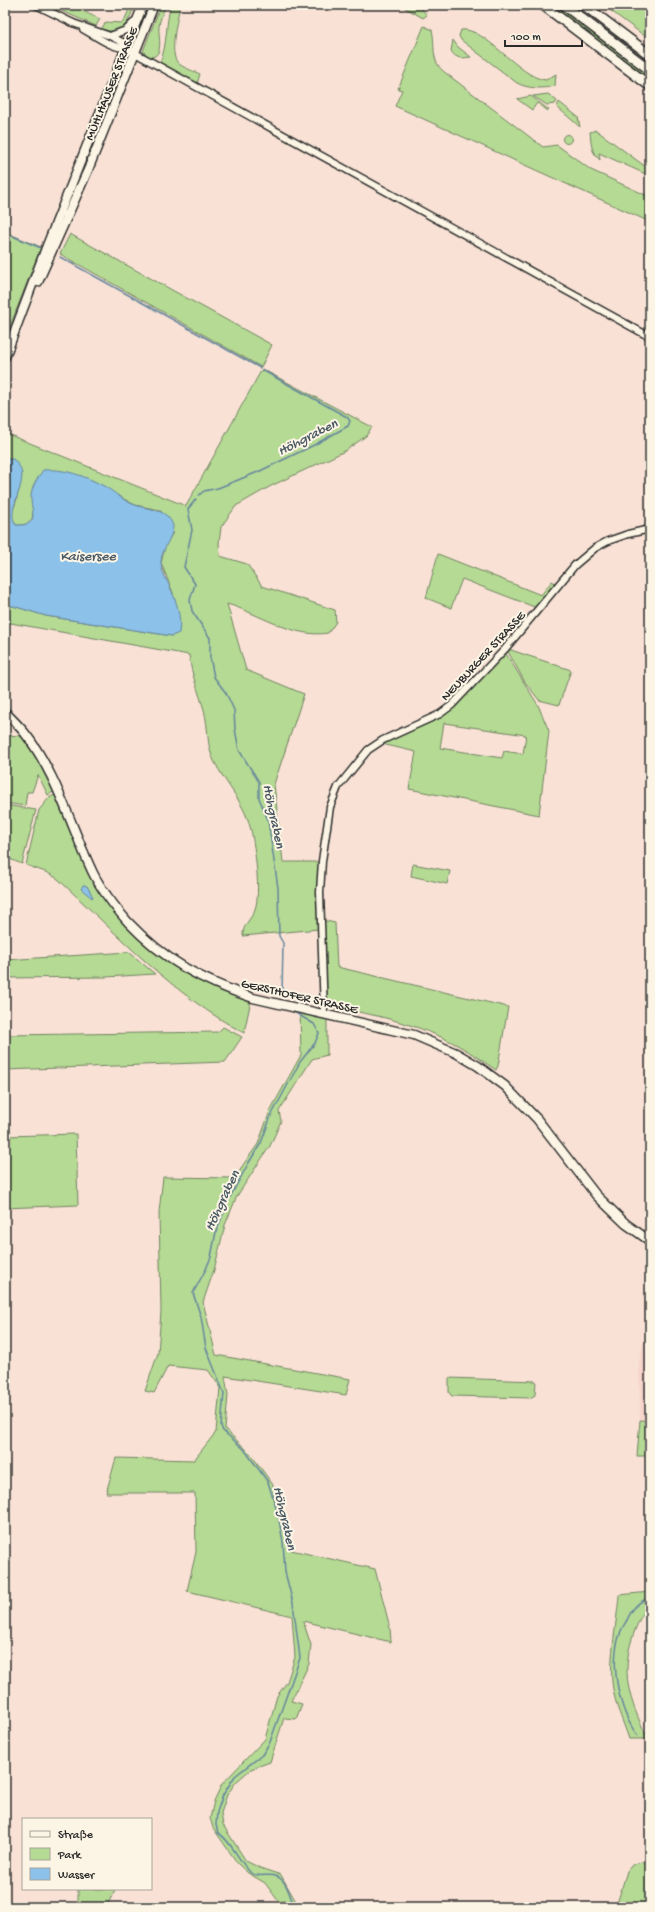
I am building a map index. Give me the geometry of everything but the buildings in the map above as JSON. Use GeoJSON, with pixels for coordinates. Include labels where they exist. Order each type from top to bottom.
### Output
{"type":"FeatureCollection","features":[{"type":"Feature","properties":{"kind":"highway"},"geometry":{"type":"LineString","coordinates":[[543,5],[650,86]]}},
{"type":"Feature","properties":{"kind":"highway"},"geometry":{"type":"LineString","coordinates":[[564,5],[650,70]]}},
{"type":"Feature","properties":{"kind":"highway"},"geometry":{"type":"LineString","coordinates":[[584,5],[650,55]]}},
{"type":"Feature","properties":{"kind":"highway"},"geometry":{"type":"LineString","coordinates":[[587,5],[601,18]]}},
{"type":"Feature","properties":{"kind":"main road","name":"MÜHLHAUSER STRASSE"},"geometry":{"type":"LineString","coordinates":[[14,334],[46,248],[143,5]]}},
{"type":"Feature","properties":{"kind":"main road","name":"MÜHLHAUSER STRASSE"},"geometry":{"type":"LineString","coordinates":[[14,334],[88,170],[154,5]]}},
{"type":"Feature","properties":{"kind":"main road"},"geometry":{"type":"LineString","coordinates":[[5,357],[14,334]]}},
{"type":"Feature","properties":{"kind":"main road","name":"GERSTHOFER STRASSE"},"geometry":{"type":"LineString","coordinates":[[5,712],[24,732],[44,762],[94,875],[117,909],[141,935],[173,962],[198,976],[254,998],[414,1035],[456,1053],[478,1066],[505,1086],[537,1119],[596,1195],[626,1224],[650,1241]]}},
{"type":"Feature","properties":{"kind":"street","name":"MÜHLHAUSER STRASSE"},"geometry":{"type":"LineString","coordinates":[[36,5],[114,46],[126,48]]}},
{"type":"Feature","properties":{"kind":"street"},"geometry":{"type":"LineString","coordinates":[[110,36],[126,30],[138,17]]}},
{"type":"Feature","properties":{"kind":"street","name":"MÜHLHAUSER STRASSE"},"geometry":{"type":"LineString","coordinates":[[70,22],[110,36],[122,42],[126,48]]}},
{"type":"Feature","properties":{"kind":"street"},"geometry":{"type":"LineString","coordinates":[[126,48],[650,337]]}},
{"type":"Feature","properties":{"kind":"street","name":"NEUBURGER STRASSE"},"geometry":{"type":"LineString","coordinates":[[324,1014],[320,892],[322,859],[330,807],[338,787],[368,750],[383,740],[440,714],[452,705],[505,649],[575,565],[595,548],[608,541],[628,534],[650,530]]}},
{"type":"Feature","properties":{"kind":"shaded area"},"geometry":{"type":"Polygon","coordinates":[[[650,1327],[650,1421],[640,1420],[639,1362],[642,1348],[650,1327]]]}},
{"type":"Feature","properties":{"kind":"green space"},"geometry":{"type":"Polygon","coordinates":[[[48,5],[70,5],[100,19],[96,26],[48,5]]]}},
{"type":"Feature","properties":{"kind":"green space"},"geometry":{"type":"Polygon","coordinates":[[[131,5],[135,5],[130,18],[124,27],[115,31],[101,29],[106,22],[121,23],[124,21],[131,5]]]}},
{"type":"Feature","properties":{"kind":"green space"},"geometry":{"type":"Polygon","coordinates":[[[161,5],[166,5],[159,26],[160,46],[157,54],[149,57],[143,51],[161,5]]]}},
{"type":"Feature","properties":{"kind":"green space"},"geometry":{"type":"Polygon","coordinates":[[[171,5],[180,5],[174,44],[175,58],[180,65],[200,74],[197,84],[164,67],[160,62],[163,55],[171,5]]]}},
{"type":"Feature","properties":{"kind":"green space"},"geometry":{"type":"Polygon","coordinates":[[[418,5],[427,15],[423,18],[402,6],[418,5]]]}},
{"type":"Feature","properties":{"kind":"green space"},"geometry":{"type":"Polygon","coordinates":[[[549,5],[556,5],[650,76],[650,79],[549,5]]]}},
{"type":"Feature","properties":{"kind":"green space"},"geometry":{"type":"Polygon","coordinates":[[[603,5],[650,5],[650,40],[603,5]]]}},
{"type":"Feature","properties":{"kind":"green space"},"geometry":{"type":"Polygon","coordinates":[[[424,26],[432,30],[436,62],[443,71],[543,147],[557,145],[591,170],[650,197],[650,222],[395,106],[402,90],[398,89],[424,26]]]}},
{"type":"Feature","properties":{"kind":"green space"},"geometry":{"type":"Polygon","coordinates":[[[461,30],[470,31],[481,36],[525,71],[536,77],[546,80],[556,74],[555,86],[536,88],[517,83],[461,40],[459,36],[461,30]]]}},
{"type":"Feature","properties":{"kind":"green space"},"geometry":{"type":"Polygon","coordinates":[[[453,40],[458,47],[471,57],[460,58],[455,56],[451,51],[453,40]]]}},
{"type":"Feature","properties":{"kind":"green space"},"geometry":{"type":"Polygon","coordinates":[[[548,94],[557,101],[555,104],[547,105],[533,96],[548,94]]]}},
{"type":"Feature","properties":{"kind":"green space"},"geometry":{"type":"Polygon","coordinates":[[[531,96],[549,110],[548,111],[537,103],[532,110],[517,99],[531,96]]]}},
{"type":"Feature","properties":{"kind":"green space"},"geometry":{"type":"Polygon","coordinates":[[[559,102],[578,117],[580,127],[557,107],[559,102]]]}},
{"type":"Feature","properties":{"kind":"green space"},"geometry":{"type":"Polygon","coordinates":[[[596,130],[650,170],[650,176],[599,153],[600,160],[592,148],[590,132],[596,130]]]}},
{"type":"Feature","properties":{"kind":"green space"},"geometry":{"type":"Polygon","coordinates":[[[567,134],[572,139],[567,144],[562,139],[567,134]]]}},
{"type":"Feature","properties":{"kind":"green space"},"geometry":{"type":"Polygon","coordinates":[[[5,232],[41,247],[5,339],[7,327],[5,326],[5,232]]]}},
{"type":"Feature","properties":{"kind":"green space"},"geometry":{"type":"Polygon","coordinates":[[[70,234],[272,345],[261,367],[60,254],[70,234]]]}},
{"type":"Feature","properties":{"kind":"green space"},"geometry":{"type":"Polygon","coordinates":[[[262,369],[372,427],[366,436],[345,451],[271,486],[236,506],[221,527],[219,543],[220,556],[247,564],[262,586],[335,610],[336,622],[328,633],[315,634],[302,632],[289,629],[227,604],[246,670],[304,694],[274,784],[283,862],[319,862],[319,929],[243,936],[244,929],[254,913],[257,902],[257,870],[253,838],[248,820],[240,803],[211,755],[206,717],[193,676],[189,655],[5,622],[5,606],[13,606],[46,616],[172,636],[173,593],[161,563],[166,543],[173,533],[160,510],[135,505],[122,498],[31,498],[33,509],[32,518],[23,525],[16,525],[12,518],[12,512],[16,502],[22,473],[5,460],[5,433],[186,506],[262,369]]]}},
{"type":"Feature","properties":{"kind":"green space"},"geometry":{"type":"Polygon","coordinates":[[[438,554],[541,595],[552,581],[557,584],[537,608],[462,579],[451,608],[426,598],[438,554]]]}},
{"type":"Feature","properties":{"kind":"green space"},"geometry":{"type":"Polygon","coordinates":[[[508,649],[571,670],[559,705],[539,700],[525,682],[507,650],[508,649]]]}},
{"type":"Feature","properties":{"kind":"green space"},"geometry":{"type":"Polygon","coordinates":[[[505,652],[538,705],[549,731],[539,815],[409,789],[416,752],[382,744],[442,717],[467,694],[505,652]],[[444,723],[440,748],[502,758],[504,751],[523,754],[526,735],[444,723]]]}},
{"type":"Feature","properties":{"kind":"green space"},"geometry":{"type":"Polygon","coordinates":[[[5,735],[21,736],[41,764],[55,791],[48,795],[38,775],[32,792],[27,792],[25,806],[5,803],[5,735]]]}},
{"type":"Feature","properties":{"kind":"green space"},"geometry":{"type":"Polygon","coordinates":[[[56,794],[91,875],[155,952],[170,963],[197,978],[229,993],[251,1000],[244,1033],[193,1001],[170,982],[124,942],[58,879],[48,873],[26,865],[39,810],[49,798],[56,794]]]}},
{"type":"Feature","properties":{"kind":"green space"},"geometry":{"type":"Polygon","coordinates":[[[5,805],[36,810],[22,864],[5,857],[5,805]]]}},
{"type":"Feature","properties":{"kind":"green space"},"geometry":{"type":"Polygon","coordinates":[[[413,864],[450,871],[447,884],[411,876],[413,864]]]}},
{"type":"Feature","properties":{"kind":"green space"},"geometry":{"type":"Polygon","coordinates":[[[322,920],[335,923],[337,967],[508,1007],[498,1066],[496,1070],[464,1049],[429,1032],[395,1020],[360,1012],[326,1007],[322,920]]]}},
{"type":"Feature","properties":{"kind":"green space"},"geometry":{"type":"Polygon","coordinates":[[[129,952],[155,974],[106,977],[5,978],[5,960],[129,952]]]}},
{"type":"Feature","properties":{"kind":"green space"},"geometry":{"type":"Polygon","coordinates":[[[300,1011],[327,1017],[327,1055],[312,1059],[279,1111],[281,1121],[270,1146],[237,1196],[225,1225],[214,1270],[203,1302],[216,1355],[350,1379],[346,1395],[225,1376],[228,1395],[225,1429],[250,1453],[273,1485],[274,1497],[291,1550],[375,1569],[390,1628],[391,1642],[303,1621],[311,1645],[309,1664],[291,1701],[302,1704],[296,1719],[284,1718],[270,1762],[251,1769],[236,1782],[227,1795],[221,1813],[223,1825],[246,1861],[260,1868],[281,1875],[299,1907],[282,1907],[279,1903],[284,1901],[279,1902],[265,1883],[248,1873],[238,1864],[213,1828],[210,1818],[214,1801],[222,1784],[265,1739],[277,1696],[287,1682],[295,1657],[292,1616],[187,1591],[196,1552],[195,1493],[106,1493],[116,1458],[194,1460],[216,1432],[220,1387],[208,1370],[168,1366],[154,1393],[145,1391],[158,1353],[161,1311],[159,1212],[163,1177],[236,1178],[258,1144],[270,1111],[301,1055],[300,1011]]]}},
{"type":"Feature","properties":{"kind":"green space"},"geometry":{"type":"Polygon","coordinates":[[[223,1027],[242,1037],[225,1062],[5,1070],[5,1035],[218,1032],[223,1027]]]}},
{"type":"Feature","properties":{"kind":"green space"},"geometry":{"type":"Polygon","coordinates":[[[76,1134],[78,1205],[5,1208],[5,1136],[76,1134]]]}},
{"type":"Feature","properties":{"kind":"green space"},"geometry":{"type":"Polygon","coordinates":[[[449,1378],[536,1381],[535,1395],[530,1398],[452,1396],[449,1393],[449,1378]]]}},
{"type":"Feature","properties":{"kind":"green space"},"geometry":{"type":"Polygon","coordinates":[[[640,1420],[650,1421],[650,1456],[637,1456],[640,1420]]]}},
{"type":"Feature","properties":{"kind":"green space"},"geometry":{"type":"Polygon","coordinates":[[[650,1592],[650,1608],[644,1612],[635,1630],[630,1645],[627,1673],[631,1698],[648,1739],[629,1739],[617,1705],[612,1683],[613,1645],[619,1595],[650,1592]]]}},
{"type":"Feature","properties":{"kind":"green space"},"geometry":{"type":"Polygon","coordinates":[[[641,1862],[650,1862],[650,1907],[616,1907],[627,1871],[632,1865],[641,1862]]]}},
{"type":"Feature","properties":{"kind":"green space"},"geometry":{"type":"Polygon","coordinates":[[[78,1890],[115,1890],[106,1907],[78,1907],[78,1890]]]}},
{"type":"Feature","properties":{"kind":"water","name":"Kaisersee"},"geometry":{"type":"Polygon","coordinates":[[[6,459],[13,459],[19,466],[22,474],[21,483],[13,510],[13,518],[16,525],[24,525],[32,520],[32,489],[43,470],[59,470],[82,476],[104,486],[131,503],[140,507],[156,510],[169,518],[173,527],[171,536],[163,552],[161,565],[178,608],[180,620],[179,633],[172,636],[46,616],[13,606],[5,606],[6,459]]]}},
{"type":"Feature","properties":{"kind":"water"},"geometry":{"type":"Polygon","coordinates":[[[83,885],[87,886],[93,897],[92,898],[81,889],[83,885]]]}},
{"type":"Feature","properties":{"kind":"waterway","name":"Höhgraben"},"geometry":{"type":"LineString","coordinates":[[5,233],[41,248]]}},
{"type":"Feature","properties":{"kind":"waterway","name":"Höhgraben"},"geometry":{"type":"LineString","coordinates":[[60,257],[260,368]]}},
{"type":"Feature","properties":{"kind":"waterway","name":"Höhgraben"},"geometry":{"type":"LineString","coordinates":[[199,495],[204,491],[218,488],[258,472],[314,445],[348,426],[350,421],[347,417],[262,370]]}},
{"type":"Feature","properties":{"kind":"waterway","name":"Höhgraben"},"geometry":{"type":"LineString","coordinates":[[196,499],[188,509],[192,530],[184,567],[195,584],[190,600],[192,611],[210,638],[210,657],[214,677],[226,693],[234,710],[235,729],[239,750],[259,782],[259,798],[268,820],[278,888],[279,936],[283,943],[282,994]]}},
{"type":"Feature","properties":{"kind":"waterway","name":"Höhgraben"},"geometry":{"type":"LineString","coordinates":[[294,1012],[314,1024],[319,1033],[315,1043],[300,1062],[271,1116],[261,1143],[229,1199],[216,1232],[211,1257],[193,1293],[201,1317],[206,1348],[224,1393],[221,1426],[223,1431],[244,1449],[268,1482],[278,1514],[283,1542],[285,1572],[293,1603],[300,1658],[270,1742],[262,1755],[235,1776],[223,1795],[217,1812],[216,1825],[218,1833],[227,1840],[251,1873],[254,1875],[270,1875],[281,1879],[286,1885],[294,1907]]}},
{"type":"Feature","properties":{"kind":"waterway"},"geometry":{"type":"LineString","coordinates":[[638,1736],[631,1726],[621,1701],[616,1673],[617,1646],[620,1632],[631,1612],[639,1603],[650,1598]]}}]}
